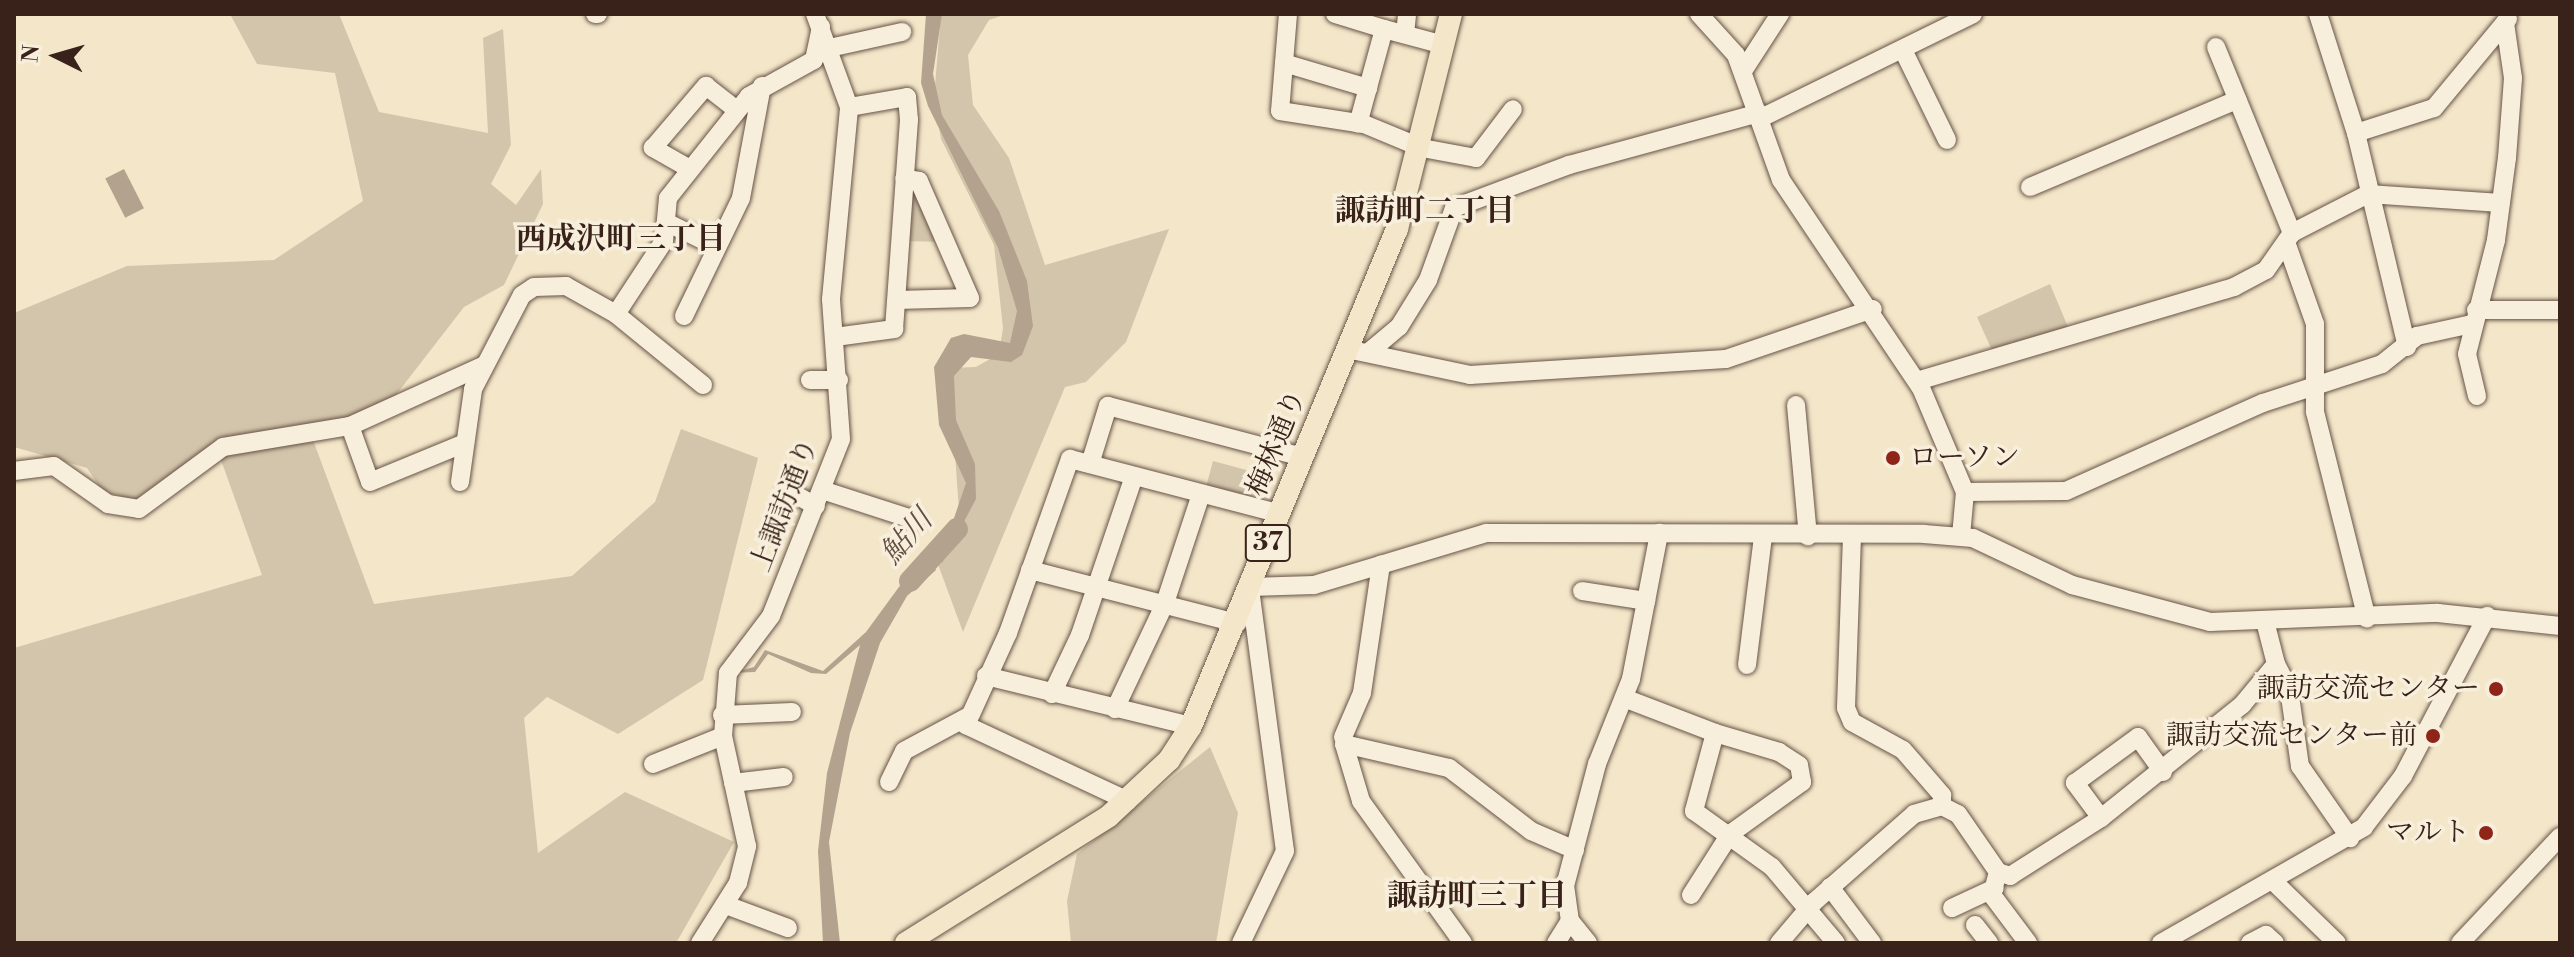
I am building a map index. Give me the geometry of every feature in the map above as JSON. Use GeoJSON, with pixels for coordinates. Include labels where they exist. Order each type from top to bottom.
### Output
{"type":"FeatureCollection","features":[{"type":"Feature","properties":{"kind":"main road","name":"梅林通り"},"geometry":{"type":"LineString","coordinates":[[906,943],[1128,801],[1191,726],[1237,623],[1303,457],[1358,350],[1422,148],[1451,14]]}},
{"type":"Feature","properties":{"kind":"street"},"geometry":{"type":"LineString","coordinates":[[1288,14],[1280,111],[1358,124],[1422,148],[1476,158],[1513,109]]}},
{"type":"Feature","properties":{"kind":"street"},"geometry":{"type":"LineString","coordinates":[[1335,14],[1444,45]]}},
{"type":"Feature","properties":{"kind":"street"},"geometry":{"type":"LineString","coordinates":[[1405,34],[1407,14]]}},
{"type":"Feature","properties":{"kind":"street"},"geometry":{"type":"LineString","coordinates":[[1699,14],[1743,71],[1781,180],[1873,309],[1917,381],[1965,492],[1961,536]]}},
{"type":"Feature","properties":{"kind":"street"},"geometry":{"type":"LineString","coordinates":[[1743,71],[1780,14]]}},
{"type":"Feature","properties":{"kind":"street"},"geometry":{"type":"LineString","coordinates":[[1358,350],[1399,327],[1428,280],[1454,208],[1569,165],[1760,115],[1903,50],[1973,14]]}},
{"type":"Feature","properties":{"kind":"street"},"geometry":{"type":"LineString","coordinates":[[2318,14],[2356,133],[2368,194],[2407,347]]}},
{"type":"Feature","properties":{"kind":"street"},"geometry":{"type":"LineString","coordinates":[[2356,133],[2434,108],[2509,18]]}},
{"type":"Feature","properties":{"kind":"street"},"geometry":{"type":"LineString","coordinates":[[2477,396],[2467,354],[2501,203],[2513,78],[2509,18]]}},
{"type":"Feature","properties":{"kind":"street"},"geometry":{"type":"LineString","coordinates":[[616,314],[670,224],[668,198],[735,109],[762,86],[814,60],[818,21]]}},
{"type":"Feature","properties":{"kind":"street","name":"上諏訪通り"},"geometry":{"type":"LineString","coordinates":[[700,943],[726,905],[747,846],[723,736],[722,715],[728,673],[771,616],[841,439],[835,337],[834,221],[849,107],[818,21]]}},
{"type":"Feature","properties":{"kind":"street"},"geometry":{"type":"LineString","coordinates":[[1358,124],[1384,29]]}},
{"type":"Feature","properties":{"kind":"street"},"geometry":{"type":"LineString","coordinates":[[829,48],[902,32]]}},
{"type":"Feature","properties":{"kind":"street"},"geometry":{"type":"LineString","coordinates":[[2216,47],[2289,238],[2315,324],[2314,384],[2367,619]]}},
{"type":"Feature","properties":{"kind":"street"},"geometry":{"type":"LineString","coordinates":[[1903,50],[1947,140]]}},
{"type":"Feature","properties":{"kind":"street"},"geometry":{"type":"LineString","coordinates":[[1284,63],[1368,88]]}},
{"type":"Feature","properties":{"kind":"street"},"geometry":{"type":"LineString","coordinates":[[690,169],[653,148],[706,86],[735,109]]}},
{"type":"Feature","properties":{"kind":"street"},"geometry":{"type":"LineString","coordinates":[[684,316],[741,198],[762,86]]}},
{"type":"Feature","properties":{"kind":"street"},"geometry":{"type":"LineString","coordinates":[[835,337],[891,334],[897,300],[907,97],[849,107]]}},
{"type":"Feature","properties":{"kind":"street"},"geometry":{"type":"LineString","coordinates":[[2030,187],[2237,100]]}},
{"type":"Feature","properties":{"kind":"street"},"geometry":{"type":"LineString","coordinates":[[897,300],[970,298],[919,181],[904,178]]}},
{"type":"Feature","properties":{"kind":"street"},"geometry":{"type":"LineString","coordinates":[[1917,381],[2234,287],[2266,270],[2289,238],[2368,194],[2501,203]]}},
{"type":"Feature","properties":{"kind":"street"},"geometry":{"type":"LineString","coordinates":[[670,224],[717,247]]}},
{"type":"Feature","properties":{"kind":"street"},"geometry":{"type":"LineString","coordinates":[[460,482],[482,366],[534,287],[566,286],[616,314],[703,385]]}},
{"type":"Feature","properties":{"kind":"street"},"geometry":{"type":"LineString","coordinates":[[1358,350],[1470,375],[1726,359],[1873,309]]}},
{"type":"Feature","properties":{"kind":"street"},"geometry":{"type":"LineString","coordinates":[[1965,492],[2066,491],[2314,384],[2382,364],[2417,336],[2474,317],[2560,310]]}},
{"type":"Feature","properties":{"kind":"street"},"geometry":{"type":"LineString","coordinates":[[14,471],[54,466],[128,510],[161,498],[233,443],[350,426],[482,366]]}},
{"type":"Feature","properties":{"kind":"street"},"geometry":{"type":"LineString","coordinates":[[810,380],[839,380]]}},
{"type":"Feature","properties":{"kind":"street"},"geometry":{"type":"LineString","coordinates":[[1796,405],[1808,536]]}},
{"type":"Feature","properties":{"kind":"street"},"geometry":{"type":"LineString","coordinates":[[1090,464],[1108,406],[1303,457]]}},
{"type":"Feature","properties":{"kind":"street"},"geometry":{"type":"LineString","coordinates":[[350,426],[370,482],[465,443]]}},
{"type":"Feature","properties":{"kind":"street"},"geometry":{"type":"LineString","coordinates":[[1128,801],[972,732],[969,716],[1030,570],[1070,459],[1281,514]]}},
{"type":"Feature","properties":{"kind":"street"},"geometry":{"type":"LineString","coordinates":[[1052,694],[1096,588],[1134,476]]}},
{"type":"Feature","properties":{"kind":"street"},"geometry":{"type":"LineString","coordinates":[[787,490],[915,520]]}},
{"type":"Feature","properties":{"kind":"street"},"geometry":{"type":"LineString","coordinates":[[1115,709],[1165,603],[1201,494]]}},
{"type":"Feature","properties":{"kind":"street"},"geometry":{"type":"LineString","coordinates":[[1241,943],[1285,851],[1250,587],[1314,585],[1486,533],[1961,536],[2072,585],[2201,621],[2266,625],[2487,616],[2560,626]]}},
{"type":"Feature","properties":{"kind":"street"},"geometry":{"type":"LineString","coordinates":[[1588,943],[1570,921],[1565,886],[1624,698],[1659,533]]}},
{"type":"Feature","properties":{"kind":"street"},"geometry":{"type":"LineString","coordinates":[[1747,665],[1763,536]]}},
{"type":"Feature","properties":{"kind":"street"},"geometry":{"type":"LineString","coordinates":[[1852,536],[1846,708],[1852,722],[1903,750],[1942,795],[1942,806]]}},
{"type":"Feature","properties":{"kind":"street"},"geometry":{"type":"LineString","coordinates":[[1343,737],[1362,693],[1381,564]]}},
{"type":"Feature","properties":{"kind":"street"},"geometry":{"type":"LineString","coordinates":[[1030,570],[1237,623]]}},
{"type":"Feature","properties":{"kind":"street"},"geometry":{"type":"LineString","coordinates":[[1582,591],[1646,601]]}},
{"type":"Feature","properties":{"kind":"street"},"geometry":{"type":"LineString","coordinates":[[2161,943],[2350,838],[2390,797],[2487,616]]}},
{"type":"Feature","properties":{"kind":"street"},"geometry":{"type":"LineString","coordinates":[[2266,625],[2276,664],[2289,689],[2300,766],[2350,838]]}},
{"type":"Feature","properties":{"kind":"street"},"geometry":{"type":"LineString","coordinates":[[1952,908],[1996,880],[2010,876],[2101,818],[2163,772],[2230,718],[2276,664]]}},
{"type":"Feature","properties":{"kind":"street"},"geometry":{"type":"LineString","coordinates":[[986,676],[1191,726]]}},
{"type":"Feature","properties":{"kind":"street"},"geometry":{"type":"LineString","coordinates":[[1624,698],[1715,733],[1779,752],[1799,765],[1802,782],[1730,834],[1691,895]]}},
{"type":"Feature","properties":{"kind":"street"},"geometry":{"type":"LineString","coordinates":[[722,715],[792,712]]}},
{"type":"Feature","properties":{"kind":"street"},"geometry":{"type":"LineString","coordinates":[[889,782],[904,751],[969,716]]}},
{"type":"Feature","properties":{"kind":"street"},"geometry":{"type":"LineString","coordinates":[[1715,733],[1694,811],[1730,834],[1809,907],[1836,943]]}},
{"type":"Feature","properties":{"kind":"street"},"geometry":{"type":"LineString","coordinates":[[653,764],[723,736]]}},
{"type":"Feature","properties":{"kind":"street"},"geometry":{"type":"LineString","coordinates":[[2101,818],[2075,783],[2138,737],[2163,772]]}},
{"type":"Feature","properties":{"kind":"street"},"geometry":{"type":"LineString","coordinates":[[1463,943],[1361,801],[1344,744],[1449,768],[1531,831],[1575,850]]}},
{"type":"Feature","properties":{"kind":"street"},"geometry":{"type":"LineString","coordinates":[[733,783],[784,777]]}},
{"type":"Feature","properties":{"kind":"street"},"geometry":{"type":"LineString","coordinates":[[1779,943],[1809,907],[1914,814],[1942,806],[1958,814],[1996,880],[1992,895],[2028,943]]}},
{"type":"Feature","properties":{"kind":"street"},"geometry":{"type":"LineString","coordinates":[[2460,943],[2560,837]]}},
{"type":"Feature","properties":{"kind":"street"},"geometry":{"type":"LineString","coordinates":[[2273,881],[2337,943]]}},
{"type":"Feature","properties":{"kind":"street"},"geometry":{"type":"LineString","coordinates":[[1830,887],[1872,943]]}},
{"type":"Feature","properties":{"kind":"street"},"geometry":{"type":"LineString","coordinates":[[726,905],[788,928]]}},
{"type":"Feature","properties":{"kind":"street"},"geometry":{"type":"LineString","coordinates":[[1556,943],[1570,921]]}},
{"type":"Feature","properties":{"kind":"street"},"geometry":{"type":"LineString","coordinates":[[1975,925],[1989,943]]}},
{"type":"Feature","properties":{"kind":"street"},"geometry":{"type":"LineString","coordinates":[[2250,943],[2266,935],[2275,943]]}},
{"type":"Feature","properties":{"kind":"shaded area"},"geometry":{"type":"Polygon","coordinates":[[[230,14],[339,14],[379,112],[488,133],[483,38],[503,29],[511,145],[491,184],[516,205],[541,169],[543,204],[504,285],[464,307],[392,400],[313,440],[374,604],[572,576],[655,502],[681,429],[758,458],[703,680],[618,734],[547,697],[524,718],[538,853],[625,792],[734,842],[676,943],[14,943],[14,648],[262,575],[215,443],[140,501],[103,492],[87,468],[14,447],[14,313],[127,266],[274,260],[363,201],[335,73],[257,64],[230,14]]]}},
{"type":"Feature","properties":{"kind":"shaded area"},"geometry":{"type":"Polygon","coordinates":[[[926,14],[942,14],[933,74],[942,115],[999,211],[1027,281],[1033,326],[1022,355],[1011,362],[971,357],[954,376],[956,420],[975,464],[976,499],[942,563],[933,542],[952,524],[966,483],[939,425],[934,367],[951,338],[964,334],[1010,343],[1017,311],[998,248],[928,106],[921,83],[926,14]]]}},
{"type":"Feature","properties":{"kind":"shaded area"},"geometry":{"type":"Polygon","coordinates":[[[941,14],[1007,14],[989,20],[968,55],[973,105],[1009,158],[1045,265],[1169,229],[1126,342],[1086,382],[1065,387],[963,632],[936,559],[959,511],[949,368],[976,367],[999,354],[1003,328],[994,245],[941,139],[934,97],[941,14]]]}},
{"type":"Feature","properties":{"kind":"shaded area"},"geometry":{"type":"Polygon","coordinates":[[[124,169],[144,208],[125,218],[105,179],[124,169]]]}},
{"type":"Feature","properties":{"kind":"shaded area"},"geometry":{"type":"Polygon","coordinates":[[[904,178],[919,181],[950,242],[900,241],[904,178]]]}},
{"type":"Feature","properties":{"kind":"shaded area"},"geometry":{"type":"Polygon","coordinates":[[[2050,284],[2071,334],[1994,355],[1977,317],[2050,284]]]}},
{"type":"Feature","properties":{"kind":"shaded area"},"geometry":{"type":"Polygon","coordinates":[[[1213,461],[1257,473],[1249,504],[1205,492],[1213,461]]]}},
{"type":"Feature","properties":{"kind":"shaded area"},"geometry":{"type":"Polygon","coordinates":[[[926,550],[936,570],[907,596],[880,643],[850,733],[829,842],[840,943],[823,943],[818,851],[827,773],[860,645],[826,674],[811,673],[768,654],[755,672],[732,673],[754,667],[765,650],[823,671],[866,632],[926,550]]]}},
{"type":"Feature","properties":{"kind":"shaded area"},"geometry":{"type":"Polygon","coordinates":[[[1210,747],[1238,813],[1216,943],[1071,943],[1067,901],[1077,854],[1210,747]]]}},
{"type":"Feature","properties":{"kind":"waterway","name":"鮎川"},"geometry":{"type":"LineString","coordinates":[[910,581],[957,529]]}},
{"type":"Feature","properties":{"kind":"place","name":"ローソン"},"geometry":{"type":"Point","coordinates":[1893,458]}},
{"type":"Feature","properties":{"kind":"place","name":"諏訪交流センター"},"geometry":{"type":"Point","coordinates":[2496,689]}},
{"type":"Feature","properties":{"kind":"place","name":"諏訪交流センター前"},"geometry":{"type":"Point","coordinates":[2433,736]}},
{"type":"Feature","properties":{"kind":"place","name":"マルト"},"geometry":{"type":"Point","coordinates":[2486,833]}},
{"type":"Feature","properties":{"kind":"district","name":"諏訪町二丁目"},"geometry":{"type":"Point","coordinates":[1425,211]}},
{"type":"Feature","properties":{"kind":"district","name":"西成沢町三丁目"},"geometry":{"type":"Point","coordinates":[621,239]}},
{"type":"Feature","properties":{"kind":"district","name":"諏訪町三丁目"},"geometry":{"type":"Point","coordinates":[1477,896]}}]}
